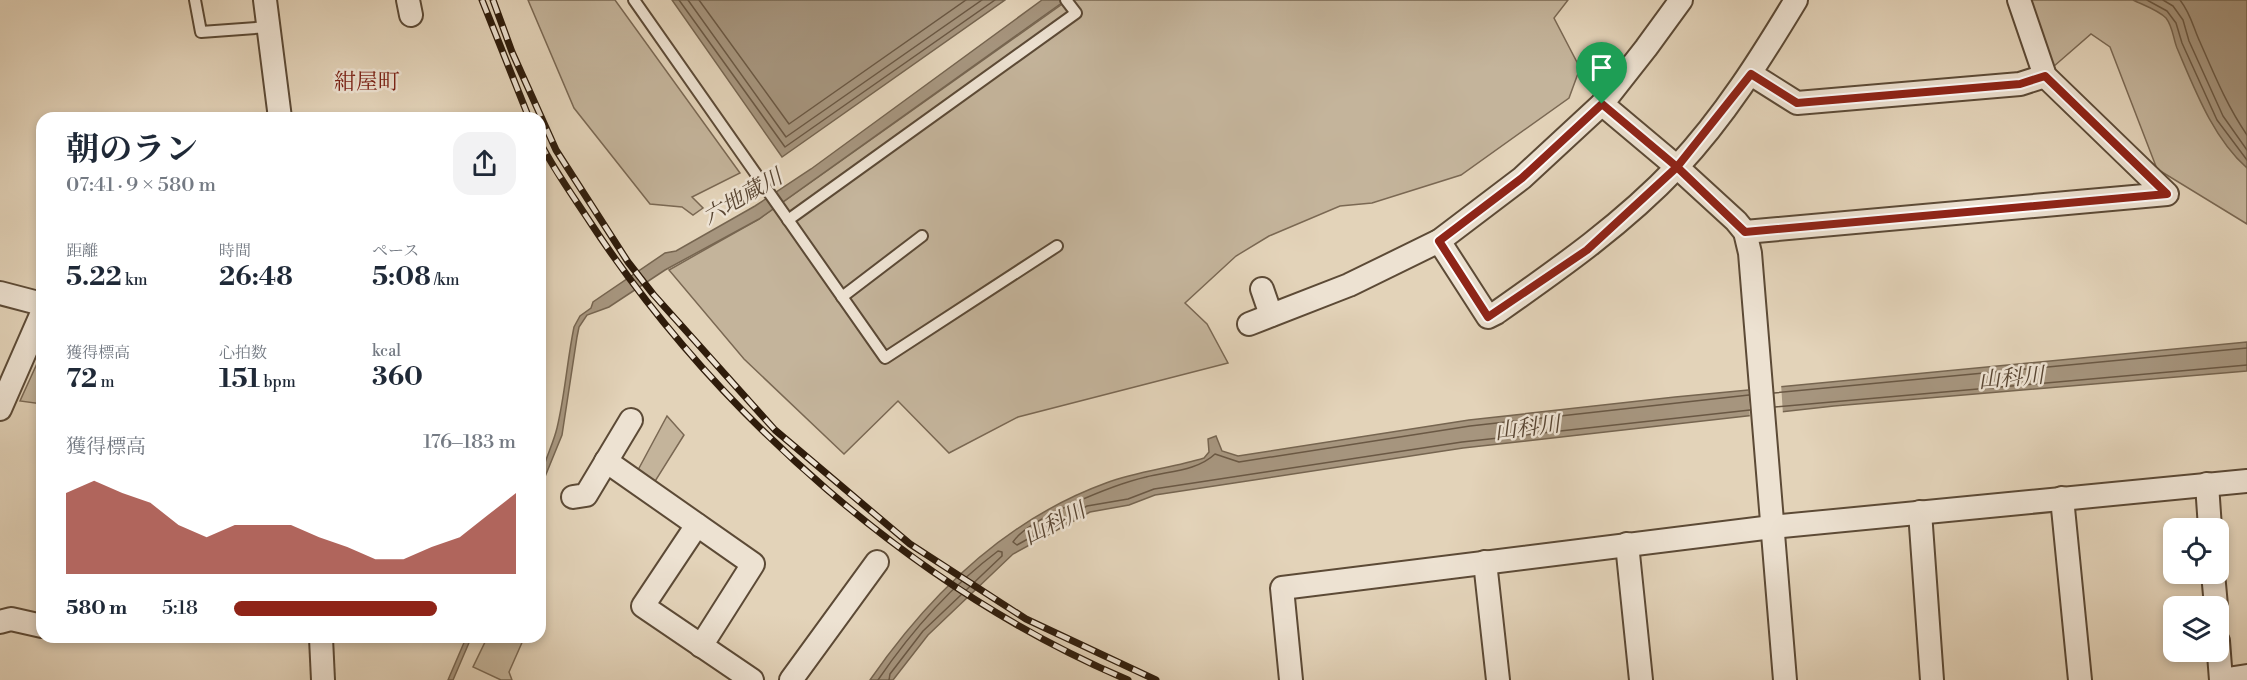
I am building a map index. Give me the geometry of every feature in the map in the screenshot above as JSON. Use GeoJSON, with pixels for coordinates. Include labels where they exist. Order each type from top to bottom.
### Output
{"type":"FeatureCollection","features":[{"type":"Feature","properties":{"kind":"street"},"geometry":{"type":"LineString","coordinates":[[265,0],[279,112]]}},
{"type":"Feature","properties":{"kind":"street"},"geometry":{"type":"LineString","coordinates":[[1249,324],[1349,285],[1439,241],[1522,178],[1602,104],[1681,0]]}},
{"type":"Feature","properties":{"kind":"street"},"geometry":{"type":"LineString","coordinates":[[1439,241],[1488,317],[1587,250],[1677,167],[1751,74],[1797,0]]}},
{"type":"Feature","properties":{"kind":"street"},"geometry":{"type":"LineString","coordinates":[[1745,232],[2167,194],[2045,76],[2019,0]]}},
{"type":"Feature","properties":{"kind":"street"},"geometry":{"type":"LineString","coordinates":[[1751,74],[1797,103],[2020,84],[2045,76]]}},
{"type":"Feature","properties":{"kind":"street"},"geometry":{"type":"LineString","coordinates":[[1602,104],[1677,167],[1745,232],[1750,253],[1785,680]]}},
{"type":"Feature","properties":{"kind":"street"},"geometry":{"type":"LineString","coordinates":[[1262,289],[1271,315]]}},
{"type":"Feature","properties":{"kind":"street"},"geometry":{"type":"LineString","coordinates":[[0,293],[36,302]]}},
{"type":"Feature","properties":{"kind":"street"},"geometry":{"type":"LineString","coordinates":[[0,409],[36,327]]}},
{"type":"Feature","properties":{"kind":"street"},"geometry":{"type":"LineString","coordinates":[[573,497],[586,495],[631,420]]}},
{"type":"Feature","properties":{"kind":"street"},"geometry":{"type":"LineString","coordinates":[[606,461],[753,564],[701,646]]}},
{"type":"Feature","properties":{"kind":"street"},"geometry":{"type":"LineString","coordinates":[[1291,680],[1282,588],[1773,527],[2247,481]]}},
{"type":"Feature","properties":{"kind":"street"},"geometry":{"type":"LineString","coordinates":[[2207,484],[2209,518]]}},
{"type":"Feature","properties":{"kind":"street"},"geometry":{"type":"LineString","coordinates":[[2062,498],[2080,680]]}},
{"type":"Feature","properties":{"kind":"street"},"geometry":{"type":"LineString","coordinates":[[1920,512],[1932,680]]}},
{"type":"Feature","properties":{"kind":"street"},"geometry":{"type":"LineString","coordinates":[[697,525],[643,606],[752,680]]}},
{"type":"Feature","properties":{"kind":"street"},"geometry":{"type":"LineString","coordinates":[[1627,544],[1641,680]]}},
{"type":"Feature","properties":{"kind":"street"},"geometry":{"type":"LineString","coordinates":[[791,680],[877,562]]}},
{"type":"Feature","properties":{"kind":"street"},"geometry":{"type":"LineString","coordinates":[[1485,562],[1498,680]]}},
{"type":"Feature","properties":{"kind":"street"},"geometry":{"type":"LineString","coordinates":[[0,622],[11,620],[36,625]]}},
{"type":"Feature","properties":{"kind":"street"},"geometry":{"type":"LineString","coordinates":[[321,643],[323,680]]}},
{"type":"Feature","properties":{"kind":"street"},"geometry":{"type":"LineString","coordinates":[[2220,662],[2221,680],[2247,676]]}},
{"type":"Feature","properties":{"kind":"lane"},"geometry":{"type":"LineString","coordinates":[[195,0],[201,32],[269,27]]}},
{"type":"Feature","properties":{"kind":"lane"},"geometry":{"type":"LineString","coordinates":[[634,0],[885,357],[1057,246]]}},
{"type":"Feature","properties":{"kind":"lane"},"geometry":{"type":"LineString","coordinates":[[788,220],[1076,13],[1067,1]]}},
{"type":"Feature","properties":{"kind":"lane"},"geometry":{"type":"LineString","coordinates":[[842,297],[922,236]]}},
{"type":"Feature","properties":{"kind":"shaded area"},"geometry":{"type":"Polygon","coordinates":[[[528,0],[615,0],[740,173],[692,197],[703,208],[693,215],[682,207],[650,204],[574,108],[528,0]]]}},
{"type":"Feature","properties":{"kind":"shaded area"},"geometry":{"type":"Polygon","coordinates":[[[1068,0],[1568,0],[1554,18],[1580,68],[1569,98],[1461,175],[1372,203],[1340,206],[1269,236],[1236,256],[1185,303],[1207,324],[1228,363],[1018,417],[949,453],[898,401],[844,454],[744,359],[669,270],[759,219],[1068,0]]]}},
{"type":"Feature","properties":{"kind":"shaded area"},"geometry":{"type":"Polygon","coordinates":[[[2031,0],[2247,0],[2247,224],[2157,169],[2110,47],[2091,34],[2053,67],[2031,0]]]}},
{"type":"Feature","properties":{"kind":"shaded area"},"geometry":{"type":"Polygon","coordinates":[[[36,366],[36,403],[20,401],[36,366]]]}},
{"type":"Feature","properties":{"kind":"shaded area"},"geometry":{"type":"Polygon","coordinates":[[[667,416],[684,435],[654,483],[638,470],[667,416]]]}},
{"type":"Feature","properties":{"kind":"shaded area"},"geometry":{"type":"Polygon","coordinates":[[[485,643],[522,643],[509,672],[512,680],[501,680],[473,667],[485,643]]]}},
{"type":"Feature","properties":{"kind":"water"},"geometry":{"type":"Polygon","coordinates":[[[672,0],[1005,0],[782,157],[672,0]]]}},
{"type":"Feature","properties":{"kind":"water"},"geometry":{"type":"Polygon","coordinates":[[[1042,0],[1066,0],[759,219],[665,270],[609,307],[587,315],[579,327],[562,435],[546,474],[546,461],[560,416],[574,327],[580,316],[591,308],[593,302],[665,253],[676,251],[755,206],[811,169],[1042,0]]]}},
{"type":"Feature","properties":{"kind":"water"},"geometry":{"type":"Polygon","coordinates":[[[2133,0],[2247,0],[2247,168],[2224,142],[2206,112],[2166,18],[2133,0]]]}},
{"type":"Feature","properties":{"kind":"water","name":"山科川"},"geometry":{"type":"Polygon","coordinates":[[[2247,342],[2247,371],[1834,406],[1463,448],[1155,495],[1129,505],[1090,512],[1013,554],[928,635],[893,680],[870,680],[918,618],[944,590],[1003,539],[1070,498],[1106,483],[1130,475],[1204,458],[1209,452],[1208,439],[1216,436],[1222,451],[1238,456],[1469,420],[1675,397],[2247,342]]]}},
{"type":"Feature","properties":{"kind":"water"},"geometry":{"type":"Polygon","coordinates":[[[464,643],[469,643],[453,680],[448,680],[464,643]]]}},
{"type":"Feature","properties":{"kind":"pier"},"geometry":{"type":"Polygon","coordinates":[[[1781,383],[1783,415],[1750,419],[1748,386],[1781,383]]]}},
{"type":"Feature","properties":{"kind":"railway"},"geometry":{"type":"LineString","coordinates":[[482,0],[527,112]]}},
{"type":"Feature","properties":{"kind":"railway"},"geometry":{"type":"LineString","coordinates":[[493,0],[512,52],[539,112]]}},
{"type":"Feature","properties":{"kind":"railway"},"geometry":{"type":"LineString","coordinates":[[546,128],[556,150],[628,262],[653,294],[775,430],[910,544],[1026,619],[1156,680]]}},
{"type":"Feature","properties":{"kind":"railway"},"geometry":{"type":"LineString","coordinates":[[546,153],[570,193],[641,293],[698,362],[760,428],[827,490],[898,546],[972,598],[1049,642],[1128,680]]}},
{"type":"Feature","properties":{"kind":"district","name":"紺屋町"},"geometry":{"type":"Point","coordinates":[367,81]}},
{"type":"Feature","properties":{"kind":"route"},"geometry":{"type":"LineString","coordinates":[[1602,104],[1522,178],[1439,241],[1488,317],[1587,250],[1677,167],[1745,232],[2167,194],[2045,76],[2020,84],[1797,103],[1751,74],[1677,167],[1602,104]]}},
{"type":"Feature","properties":{"kind":"water label","name":"六地蔵川"},"geometry":{"type":"Point","coordinates":[742,196]}}]}
